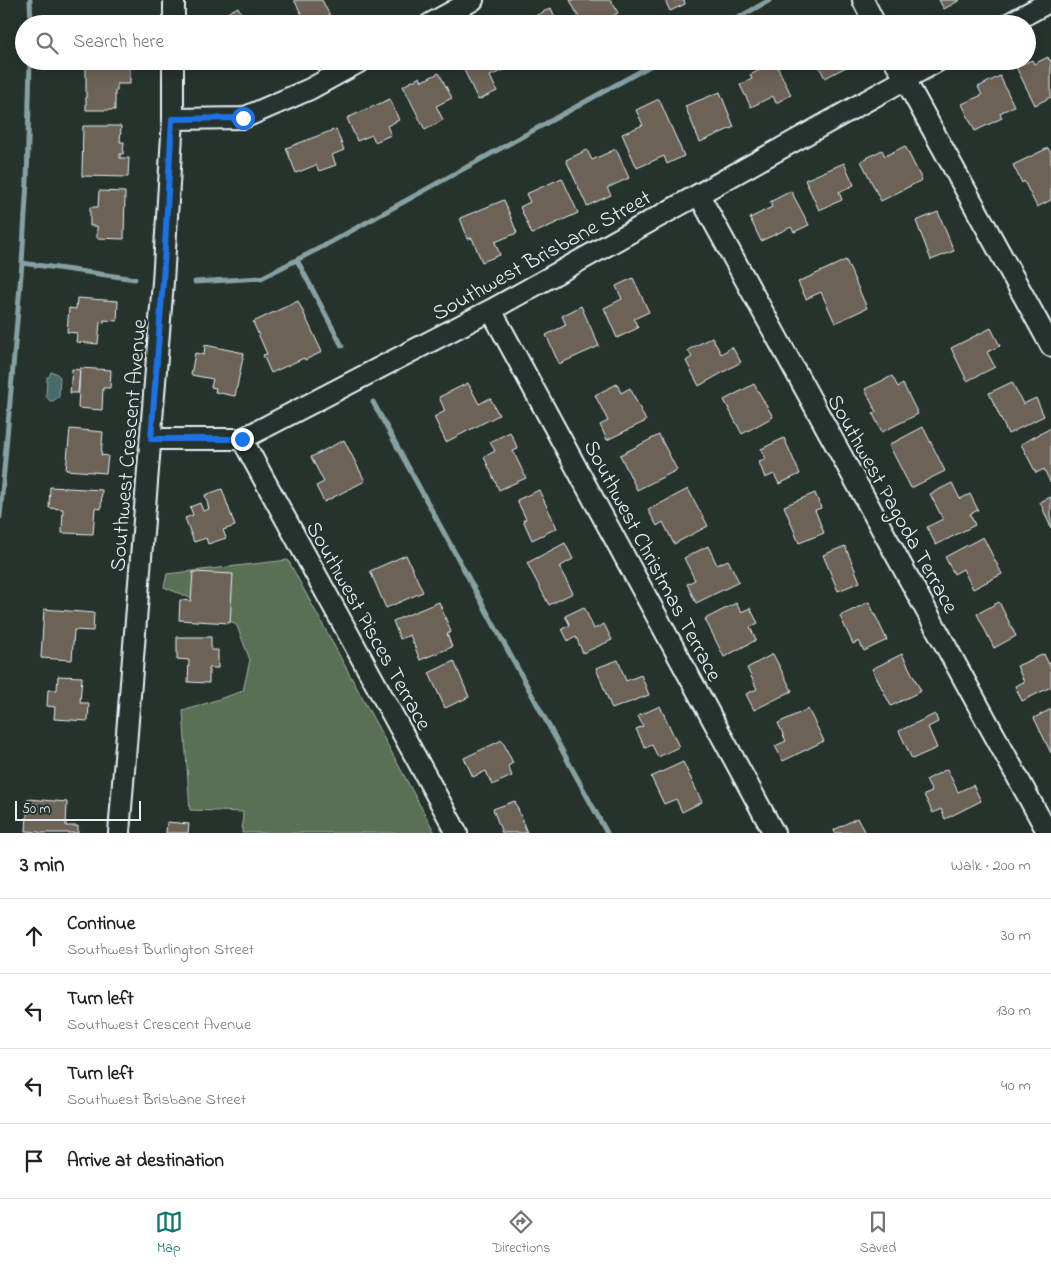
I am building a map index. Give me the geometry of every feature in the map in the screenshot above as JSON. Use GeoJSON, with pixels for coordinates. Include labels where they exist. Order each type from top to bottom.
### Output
{"type":"FeatureCollection","features":[{"type":"Feature","properties":{"kind":"street"},"geometry":{"type":"LineString","coordinates":[[174,0],[174,15]]}},
{"type":"Feature","properties":{"kind":"street"},"geometry":{"type":"LineString","coordinates":[[446,15],[473,0]]}},
{"type":"Feature","properties":{"kind":"street"},"geometry":{"type":"LineString","coordinates":[[863,0],[870,15]]}},
{"type":"Feature","properties":{"kind":"street"},"geometry":{"type":"LineString","coordinates":[[1025,15],[1051,1]]}},
{"type":"Feature","properties":{"kind":"street","name":"Southwest Crescent Avenue"},"geometry":{"type":"LineString","coordinates":[[119,833],[163,282],[173,70]]}},
{"type":"Feature","properties":{"kind":"street"},"geometry":{"type":"LineString","coordinates":[[172,119],[243,118],[310,89],[345,70]]}},
{"type":"Feature","properties":{"kind":"street"},"geometry":{"type":"LineString","coordinates":[[900,70],[1051,346]]}},
{"type":"Feature","properties":{"kind":"street","name":"Southwest Brisbane Street"},"geometry":{"type":"LineString","coordinates":[[151,439],[242,439],[491,310],[922,70]]}},
{"type":"Feature","properties":{"kind":"street","name":"Southwest Pagoda Terrace"},"geometry":{"type":"LineString","coordinates":[[699,195],[1048,833]]}},
{"type":"Feature","properties":{"kind":"street","name":"Southwest Christmas Terrace"},"geometry":{"type":"LineString","coordinates":[[491,310],[774,833]]}},
{"type":"Feature","properties":{"kind":"street","name":"Southwest Pisces Terrace"},"geometry":{"type":"LineString","coordinates":[[242,439],[457,833]]}},
{"type":"Feature","properties":{"kind":"green space"},"geometry":{"type":"Polygon","coordinates":[[[288,560],[435,833],[242,833],[243,812],[190,810],[183,711],[243,691],[250,660],[237,626],[214,608],[164,587],[167,574],[288,560]]]}},
{"type":"Feature","properties":{"kind":"water"},"geometry":{"type":"Polygon","coordinates":[[[51,372],[56,373],[60,377],[59,397],[53,401],[50,401],[46,396],[47,377],[49,377],[51,372]]]}},
{"type":"Feature","properties":{"kind":"building"},"geometry":{"type":"Polygon","coordinates":[[[294,0],[322,0],[330,15],[302,15],[294,0]]]}},
{"type":"Feature","properties":{"kind":"building"},"geometry":{"type":"Polygon","coordinates":[[[570,0],[611,0],[618,13],[615,15],[578,15],[570,0]]]}},
{"type":"Feature","properties":{"kind":"building"},"geometry":{"type":"Polygon","coordinates":[[[665,0],[684,0],[685,4],[670,11],[665,0]]]}},
{"type":"Feature","properties":{"kind":"building"},"geometry":{"type":"Polygon","coordinates":[[[939,0],[960,0],[944,9],[939,0]]]}},
{"type":"Feature","properties":{"kind":"building"},"geometry":{"type":"Polygon","coordinates":[[[238,7],[242,15],[223,15],[238,7]]]}},
{"type":"Feature","properties":{"kind":"building"},"geometry":{"type":"Polygon","coordinates":[[[551,8],[554,15],[537,15],[551,8]]]}},
{"type":"Feature","properties":{"kind":"building"},"geometry":{"type":"Polygon","coordinates":[[[1048,57],[1051,60],[1051,97],[1035,105],[1018,70],[1036,70],[1036,63],[1048,57]]]}},
{"type":"Feature","properties":{"kind":"building"},"geometry":{"type":"Polygon","coordinates":[[[86,70],[130,70],[130,84],[117,84],[115,110],[86,110],[86,70]]]}},
{"type":"Feature","properties":{"kind":"building"},"geometry":{"type":"Polygon","coordinates":[[[464,70],[504,70],[490,76],[497,91],[478,100],[464,70]]]}},
{"type":"Feature","properties":{"kind":"building"},"geometry":{"type":"Polygon","coordinates":[[[760,70],[779,70],[791,95],[776,103],[773,96],[751,107],[740,85],[752,79],[750,75],[760,70]]]}},
{"type":"Feature","properties":{"kind":"building"},"geometry":{"type":"Polygon","coordinates":[[[821,70],[840,70],[825,78],[821,70]]]}},
{"type":"Feature","properties":{"kind":"building"},"geometry":{"type":"Polygon","coordinates":[[[439,73],[452,98],[436,106],[443,120],[425,130],[403,86],[420,77],[422,81],[439,73]]]}},
{"type":"Feature","properties":{"kind":"building"},"geometry":{"type":"Polygon","coordinates":[[[1000,76],[1014,106],[1000,113],[1002,118],[975,131],[962,104],[982,95],[978,87],[1000,76]]]}},
{"type":"Feature","properties":{"kind":"building"},"geometry":{"type":"Polygon","coordinates":[[[720,92],[734,127],[700,142],[685,106],[720,92]]]}},
{"type":"Feature","properties":{"kind":"building"},"geometry":{"type":"Polygon","coordinates":[[[390,99],[399,120],[387,126],[391,135],[375,142],[372,135],[357,141],[347,118],[390,99]]]}},
{"type":"Feature","properties":{"kind":"building"},"geometry":{"type":"Polygon","coordinates":[[[659,99],[684,156],[667,164],[664,156],[637,168],[622,134],[643,125],[636,110],[659,99]]]}},
{"type":"Feature","properties":{"kind":"building"},"geometry":{"type":"Polygon","coordinates":[[[83,126],[121,126],[120,142],[124,142],[123,154],[120,154],[120,158],[129,158],[128,177],[82,176],[83,126]]]}},
{"type":"Feature","properties":{"kind":"building"},"geometry":{"type":"Polygon","coordinates":[[[336,129],[344,150],[332,155],[336,165],[319,171],[316,165],[296,173],[286,148],[336,129]]]}},
{"type":"Feature","properties":{"kind":"building"},"geometry":{"type":"Polygon","coordinates":[[[905,146],[922,180],[881,201],[861,161],[882,150],[885,156],[905,146]]]}},
{"type":"Feature","properties":{"kind":"building"},"geometry":{"type":"Polygon","coordinates":[[[1048,148],[1051,153],[1051,200],[1037,207],[1024,181],[1022,183],[1013,165],[1048,148]]]}},
{"type":"Feature","properties":{"kind":"building"},"geometry":{"type":"Polygon","coordinates":[[[616,149],[629,178],[607,188],[611,195],[587,206],[566,160],[587,150],[592,160],[616,149]]]}},
{"type":"Feature","properties":{"kind":"building"},"geometry":{"type":"Polygon","coordinates":[[[844,163],[854,185],[839,192],[842,200],[819,210],[805,180],[844,163]]]}},
{"type":"Feature","properties":{"kind":"building"},"geometry":{"type":"Polygon","coordinates":[[[562,178],[578,213],[532,234],[520,207],[530,202],[526,194],[562,178]]]}},
{"type":"Feature","properties":{"kind":"building"},"geometry":{"type":"Polygon","coordinates":[[[99,191],[125,192],[124,239],[97,238],[97,226],[90,226],[90,207],[98,207],[99,191]]]}},
{"type":"Feature","properties":{"kind":"building"},"geometry":{"type":"Polygon","coordinates":[[[791,191],[809,225],[794,232],[791,227],[761,241],[750,218],[772,207],[770,202],[791,191]]]}},
{"type":"Feature","properties":{"kind":"building"},"geometry":{"type":"Polygon","coordinates":[[[504,200],[517,233],[495,242],[500,255],[482,262],[472,238],[468,239],[460,218],[504,200]]]}},
{"type":"Feature","properties":{"kind":"building"},"geometry":{"type":"Polygon","coordinates":[[[938,212],[954,251],[931,260],[916,221],[938,212]]]}},
{"type":"Feature","properties":{"kind":"building"},"geometry":{"type":"Polygon","coordinates":[[[846,260],[867,308],[835,323],[821,292],[806,299],[798,282],[846,260]]]}},
{"type":"Feature","properties":{"kind":"building"},"geometry":{"type":"Polygon","coordinates":[[[633,278],[649,312],[634,319],[638,328],[617,338],[604,308],[622,299],[616,286],[633,278]]]}},
{"type":"Feature","properties":{"kind":"building"},"geometry":{"type":"Polygon","coordinates":[[[77,298],[118,301],[117,321],[104,320],[104,323],[100,322],[98,344],[76,342],[77,333],[67,332],[69,308],[76,309],[77,298]]]}},
{"type":"Feature","properties":{"kind":"building"},"geometry":{"type":"Polygon","coordinates":[[[298,301],[322,352],[271,373],[263,355],[267,354],[253,322],[298,301]]]}},
{"type":"Feature","properties":{"kind":"building"},"geometry":{"type":"Polygon","coordinates":[[[581,306],[599,346],[559,364],[546,335],[566,325],[562,316],[581,306]]]}},
{"type":"Feature","properties":{"kind":"building"},"geometry":{"type":"Polygon","coordinates":[[[991,328],[1000,346],[987,352],[995,367],[967,381],[951,348],[991,328]]]}},
{"type":"Feature","properties":{"kind":"building"},"geometry":{"type":"Polygon","coordinates":[[[712,337],[721,354],[732,347],[741,362],[699,386],[686,361],[692,357],[688,350],[712,337]]]}},
{"type":"Feature","properties":{"kind":"building"},"geometry":{"type":"Polygon","coordinates":[[[205,345],[244,353],[235,396],[215,392],[216,388],[211,387],[213,379],[191,375],[195,353],[204,355],[205,345]]]}},
{"type":"Feature","properties":{"kind":"building"},"geometry":{"type":"Polygon","coordinates":[[[80,368],[111,370],[110,388],[103,388],[102,410],[78,408],[80,368]]]}},
{"type":"Feature","properties":{"kind":"building"},"geometry":{"type":"Polygon","coordinates":[[[72,369],[80,370],[78,393],[70,393],[72,369]]]}},
{"type":"Feature","properties":{"kind":"building"},"geometry":{"type":"Polygon","coordinates":[[[892,376],[898,387],[903,384],[918,414],[882,432],[873,414],[876,412],[865,389],[892,376]]]}},
{"type":"Feature","properties":{"kind":"building"},"geometry":{"type":"Polygon","coordinates":[[[1012,382],[1023,404],[1036,398],[1044,416],[1008,434],[989,393],[1012,382]]]}},
{"type":"Feature","properties":{"kind":"building"},"geometry":{"type":"Polygon","coordinates":[[[468,383],[479,404],[490,398],[499,415],[446,442],[434,417],[445,411],[439,397],[468,383]]]}},
{"type":"Feature","properties":{"kind":"building"},"geometry":{"type":"Polygon","coordinates":[[[617,384],[621,393],[630,388],[646,421],[607,440],[600,425],[608,421],[595,395],[617,384]]]}},
{"type":"Feature","properties":{"kind":"building"},"geometry":{"type":"Polygon","coordinates":[[[754,384],[773,417],[742,434],[724,400],[754,384]]]}},
{"type":"Feature","properties":{"kind":"building"},"geometry":{"type":"Polygon","coordinates":[[[923,427],[945,471],[911,488],[889,445],[923,427]]]}},
{"type":"Feature","properties":{"kind":"building"},"geometry":{"type":"Polygon","coordinates":[[[1051,428],[1050,482],[1044,469],[1036,473],[1021,444],[1051,428]]]}},
{"type":"Feature","properties":{"kind":"building"},"geometry":{"type":"Polygon","coordinates":[[[70,429],[103,432],[101,455],[108,456],[106,473],[66,470],[70,429]]]}},
{"type":"Feature","properties":{"kind":"building"},"geometry":{"type":"Polygon","coordinates":[[[510,432],[518,449],[513,451],[526,478],[499,490],[484,457],[495,451],[490,442],[510,432]]]}},
{"type":"Feature","properties":{"kind":"building"},"geometry":{"type":"Polygon","coordinates":[[[659,435],[677,470],[637,490],[620,455],[659,435]]]}},
{"type":"Feature","properties":{"kind":"building"},"geometry":{"type":"Polygon","coordinates":[[[784,438],[800,474],[779,484],[774,474],[765,478],[759,462],[766,459],[761,449],[784,438]]]}},
{"type":"Feature","properties":{"kind":"building"},"geometry":{"type":"Polygon","coordinates":[[[344,440],[365,481],[324,502],[316,486],[324,482],[311,457],[344,440]]]}},
{"type":"Feature","properties":{"kind":"building"},"geometry":{"type":"Polygon","coordinates":[[[952,483],[960,499],[970,494],[978,510],[970,514],[975,525],[936,545],[927,527],[943,519],[930,494],[952,483]]]}},
{"type":"Feature","properties":{"kind":"building"},"geometry":{"type":"Polygon","coordinates":[[[50,487],[102,490],[101,509],[95,508],[93,534],[62,533],[63,509],[49,508],[50,487]]]}},
{"type":"Feature","properties":{"kind":"building"},"geometry":{"type":"Polygon","coordinates":[[[222,489],[235,526],[223,530],[226,538],[208,544],[206,538],[194,542],[185,518],[193,515],[190,507],[200,503],[203,511],[209,509],[205,495],[222,489]]]}},
{"type":"Feature","properties":{"kind":"building"},"geometry":{"type":"Polygon","coordinates":[[[688,489],[708,526],[674,544],[663,522],[657,526],[648,510],[688,489]]]}},
{"type":"Feature","properties":{"kind":"building"},"geometry":{"type":"Polygon","coordinates":[[[539,490],[557,528],[532,540],[523,520],[526,519],[517,500],[539,490]]]}},
{"type":"Feature","properties":{"kind":"building"},"geometry":{"type":"Polygon","coordinates":[[[815,493],[821,508],[815,510],[824,533],[799,543],[784,506],[815,493]]]}},
{"type":"Feature","properties":{"kind":"building"},"geometry":{"type":"Polygon","coordinates":[[[1051,497],[1051,528],[1040,502],[1051,497]]]}},
{"type":"Feature","properties":{"kind":"building"},"geometry":{"type":"Polygon","coordinates":[[[983,537],[1002,574],[973,589],[963,569],[954,574],[945,557],[983,537]]]}},
{"type":"Feature","properties":{"kind":"building"},"geometry":{"type":"Polygon","coordinates":[[[565,543],[573,559],[559,567],[573,593],[549,605],[527,563],[565,543]]]}},
{"type":"Feature","properties":{"kind":"building"},"geometry":{"type":"Polygon","coordinates":[[[708,546],[717,565],[728,560],[739,582],[696,603],[687,584],[695,580],[684,558],[708,546]]]}},
{"type":"Feature","properties":{"kind":"building"},"geometry":{"type":"Polygon","coordinates":[[[845,546],[860,582],[838,591],[823,555],[845,546]]]}},
{"type":"Feature","properties":{"kind":"building"},"geometry":{"type":"Polygon","coordinates":[[[406,555],[423,592],[386,608],[370,571],[406,555]]]}},
{"type":"Feature","properties":{"kind":"building"},"geometry":{"type":"Polygon","coordinates":[[[193,572],[233,574],[230,623],[179,620],[180,600],[191,601],[193,572]]]}},
{"type":"Feature","properties":{"kind":"building"},"geometry":{"type":"Polygon","coordinates":[[[439,602],[451,632],[447,634],[452,647],[420,660],[410,635],[400,639],[393,621],[439,602]]]}},
{"type":"Feature","properties":{"kind":"building"},"geometry":{"type":"Polygon","coordinates":[[[869,602],[887,640],[864,651],[859,641],[853,644],[840,616],[869,602]]]}},
{"type":"Feature","properties":{"kind":"building"},"geometry":{"type":"Polygon","coordinates":[[[999,602],[1016,636],[994,648],[977,614],[999,602]]]}},
{"type":"Feature","properties":{"kind":"building"},"geometry":{"type":"Polygon","coordinates":[[[736,603],[741,612],[750,608],[758,623],[750,627],[756,640],[724,657],[705,619],[736,603]]]}},
{"type":"Feature","properties":{"kind":"building"},"geometry":{"type":"Polygon","coordinates":[[[584,607],[594,629],[604,624],[612,640],[583,653],[576,637],[568,641],[562,629],[570,625],[565,616],[584,607]]]}},
{"type":"Feature","properties":{"kind":"building"},"geometry":{"type":"Polygon","coordinates":[[[44,609],[94,613],[93,631],[74,630],[72,660],[41,658],[44,609]]]}},
{"type":"Feature","properties":{"kind":"building"},"geometry":{"type":"Polygon","coordinates":[[[177,637],[211,637],[211,650],[218,650],[218,668],[209,668],[209,683],[188,682],[189,660],[177,659],[177,637]]]}},
{"type":"Feature","properties":{"kind":"building"},"geometry":{"type":"Polygon","coordinates":[[[773,654],[792,691],[754,710],[746,694],[757,689],[747,668],[773,654]]]}},
{"type":"Feature","properties":{"kind":"building"},"geometry":{"type":"Polygon","coordinates":[[[902,654],[921,691],[891,706],[872,669],[902,654]]]}},
{"type":"Feature","properties":{"kind":"building"},"geometry":{"type":"Polygon","coordinates":[[[1044,654],[1051,669],[1051,687],[1022,701],[1015,686],[1024,682],[1017,666],[1044,654]]]}},
{"type":"Feature","properties":{"kind":"building"},"geometry":{"type":"Polygon","coordinates":[[[618,660],[626,681],[641,675],[649,695],[612,709],[596,668],[618,660]]]}},
{"type":"Feature","properties":{"kind":"building"},"geometry":{"type":"Polygon","coordinates":[[[454,661],[469,697],[445,708],[429,673],[454,661]]]}},
{"type":"Feature","properties":{"kind":"building"},"geometry":{"type":"Polygon","coordinates":[[[58,676],[82,677],[80,703],[89,703],[88,721],[54,719],[55,707],[47,706],[48,690],[57,690],[58,676]]]}},
{"type":"Feature","properties":{"kind":"building"},"geometry":{"type":"Polygon","coordinates":[[[660,706],[679,747],[658,757],[652,745],[645,748],[636,729],[643,726],[638,716],[660,706]]]}},
{"type":"Feature","properties":{"kind":"building"},"geometry":{"type":"Polygon","coordinates":[[[808,709],[824,741],[783,761],[775,746],[786,741],[778,723],[808,709]]]}},
{"type":"Feature","properties":{"kind":"building"},"geometry":{"type":"Polygon","coordinates":[[[1051,709],[1051,753],[1034,718],[1051,709]]]}},
{"type":"Feature","properties":{"kind":"building"},"geometry":{"type":"Polygon","coordinates":[[[935,714],[938,722],[928,727],[937,748],[912,759],[899,731],[935,714]]]}},
{"type":"Feature","properties":{"kind":"building"},"geometry":{"type":"Polygon","coordinates":[[[502,740],[513,763],[508,766],[512,776],[492,785],[486,771],[473,777],[464,758],[502,740]]]}},
{"type":"Feature","properties":{"kind":"building"},"geometry":{"type":"Polygon","coordinates":[[[683,762],[702,802],[682,812],[676,799],[664,804],[651,777],[683,762]]]}},
{"type":"Feature","properties":{"kind":"building"},"geometry":{"type":"Polygon","coordinates":[[[947,769],[958,792],[973,785],[981,801],[945,819],[941,809],[933,813],[924,795],[932,792],[926,780],[947,769]]]}},
{"type":"Feature","properties":{"kind":"building"},"geometry":{"type":"Polygon","coordinates":[[[28,799],[67,802],[66,826],[78,826],[78,833],[26,831],[28,799]]]}},
{"type":"Feature","properties":{"kind":"building"},"geometry":{"type":"Polygon","coordinates":[[[515,801],[527,833],[502,833],[493,809],[515,801]]]}},
{"type":"Feature","properties":{"kind":"building"},"geometry":{"type":"Polygon","coordinates":[[[857,818],[865,833],[835,833],[834,830],[857,818]]]}},
{"type":"Feature","properties":{"kind":"building"},"geometry":{"type":"Polygon","coordinates":[[[167,822],[189,824],[188,833],[166,833],[167,822]]]}},
{"type":"Feature","properties":{"kind":"waterway"},"geometry":{"type":"LineString","coordinates":[[30,0],[31,15]]}},
{"type":"Feature","properties":{"kind":"waterway"},"geometry":{"type":"LineString","coordinates":[[743,15],[770,0]]}},
{"type":"Feature","properties":{"kind":"waterway"},"geometry":{"type":"LineString","coordinates":[[0,517],[22,263],[27,182],[30,70]]}},
{"type":"Feature","properties":{"kind":"waterway"},"geometry":{"type":"LineString","coordinates":[[195,282],[261,278],[320,248],[643,70]]}},
{"type":"Feature","properties":{"kind":"waterway"},"geometry":{"type":"LineString","coordinates":[[297,260],[342,346]]}},
{"type":"Feature","properties":{"kind":"waterway"},"geometry":{"type":"LineString","coordinates":[[22,263],[135,279]]}},
{"type":"Feature","properties":{"kind":"waterway"},"geometry":{"type":"LineString","coordinates":[[373,402],[607,833]]}},
{"type":"Feature","properties":{"kind":"route"},"geometry":{"type":"LineString","coordinates":[[242,439],[151,439],[163,282],[172,119],[243,118]]}}]}
